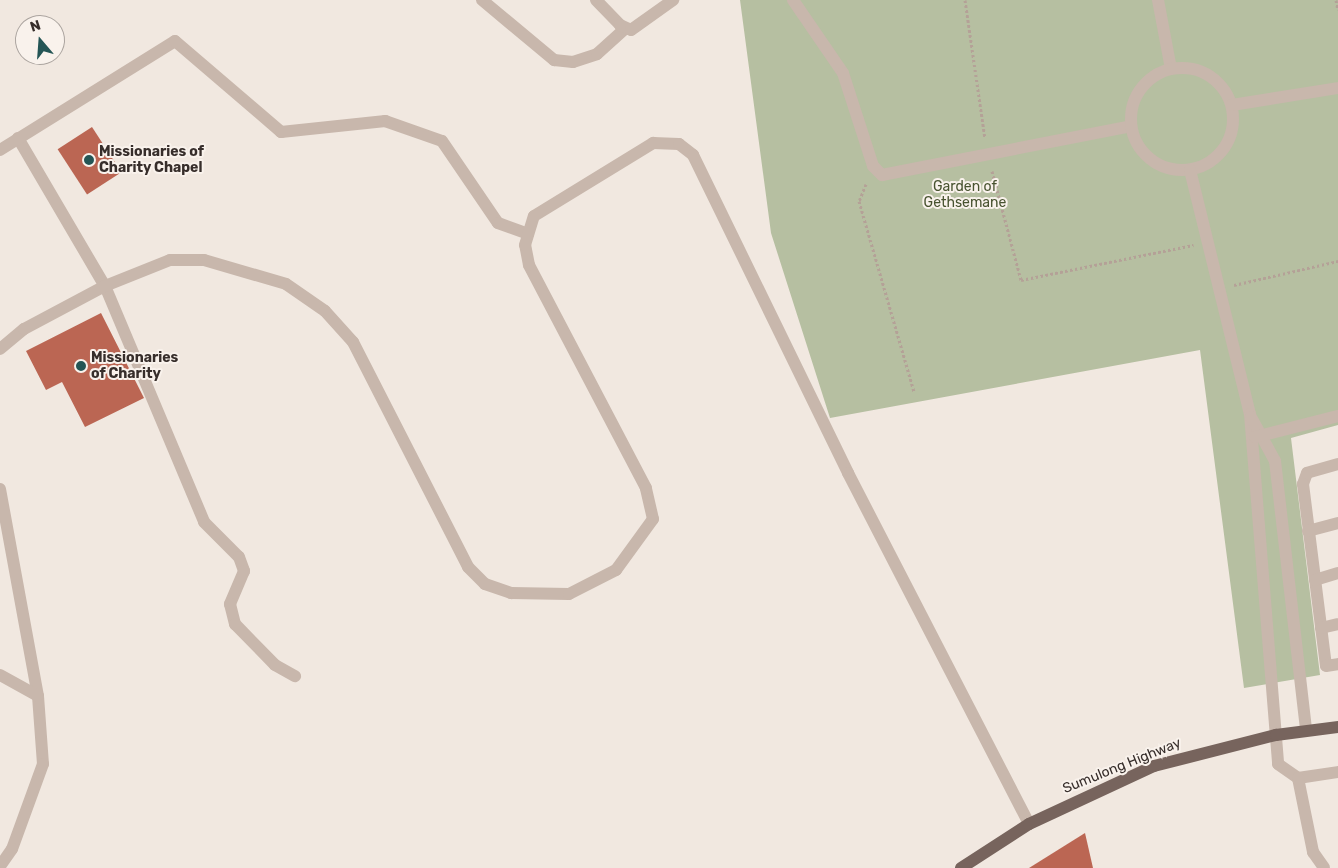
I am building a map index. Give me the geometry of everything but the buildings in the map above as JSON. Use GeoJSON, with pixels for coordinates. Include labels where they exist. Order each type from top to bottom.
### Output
{"type":"FeatureCollection","features":[{"type":"Feature","properties":{"kind":"main road","name":"Sumulong Highway"},"geometry":{"type":"LineString","coordinates":[[962,868],[1030,824],[1154,766],[1276,735],[1338,727]]}},
{"type":"Feature","properties":{"kind":"street"},"geometry":{"type":"LineString","coordinates":[[482,0],[554,60],[573,62],[597,54],[625,29],[637,29],[673,0]]}},
{"type":"Feature","properties":{"kind":"street"},"geometry":{"type":"LineString","coordinates":[[596,0],[625,29]]}},
{"type":"Feature","properties":{"kind":"street"},"geometry":{"type":"LineString","coordinates":[[793,0],[843,72],[876,172],[888,175],[988,157],[1130,126]]}},
{"type":"Feature","properties":{"kind":"street"},"geometry":{"type":"LineString","coordinates":[[1158,0],[1170,69]]}},
{"type":"Feature","properties":{"kind":"street"},"geometry":{"type":"LineString","coordinates":[[0,150],[175,41],[281,132],[385,121],[442,140],[498,223],[528,234]]}},
{"type":"Feature","properties":{"kind":"street"},"geometry":{"type":"LineString","coordinates":[[1190,68],[1208,74],[1223,88],[1232,105],[1234,125],[1226,146],[1211,162],[1190,170],[1168,169],[1148,159],[1136,144],[1130,126],[1131,108],[1139,90],[1152,77],[1170,69],[1190,68]]}},
{"type":"Feature","properties":{"kind":"street"},"geometry":{"type":"LineString","coordinates":[[1232,105],[1338,88]]}},
{"type":"Feature","properties":{"kind":"street"},"geometry":{"type":"LineString","coordinates":[[18,138],[105,286],[204,522],[242,564],[230,604],[235,624],[275,665],[295,676]]}},
{"type":"Feature","properties":{"kind":"street"},"geometry":{"type":"LineString","coordinates":[[0,349],[24,329],[105,286],[181,259],[204,260],[286,284],[325,311],[353,342],[468,567],[485,584],[511,593],[569,594],[616,570],[653,519],[646,488],[529,265],[525,245],[534,216],[652,143],[678,144],[693,155],[848,473],[1030,824]]}},
{"type":"Feature","properties":{"kind":"street"},"geometry":{"type":"LineString","coordinates":[[1190,170],[1255,437],[1278,764],[1298,778],[1338,772]]}},
{"type":"Feature","properties":{"kind":"street"},"geometry":{"type":"LineString","coordinates":[[1255,437],[1338,416]]}},
{"type":"Feature","properties":{"kind":"street"},"geometry":{"type":"LineString","coordinates":[[1255,437],[1275,461],[1306,730]]}},
{"type":"Feature","properties":{"kind":"street"},"geometry":{"type":"LineString","coordinates":[[1338,464],[1313,470],[1304,478],[1308,531],[1326,666],[1338,664]]}},
{"type":"Feature","properties":{"kind":"street"},"geometry":{"type":"LineString","coordinates":[[0,489],[38,696],[43,764],[12,849],[0,866]]}},
{"type":"Feature","properties":{"kind":"street"},"geometry":{"type":"LineString","coordinates":[[1308,531],[1338,523]]}},
{"type":"Feature","properties":{"kind":"street"},"geometry":{"type":"LineString","coordinates":[[1315,580],[1338,573]]}},
{"type":"Feature","properties":{"kind":"street"},"geometry":{"type":"LineString","coordinates":[[1321,628],[1338,624]]}},
{"type":"Feature","properties":{"kind":"street"},"geometry":{"type":"LineString","coordinates":[[0,674],[38,696]]}},
{"type":"Feature","properties":{"kind":"street"},"geometry":{"type":"LineString","coordinates":[[1298,778],[1313,852],[1324,868]]}},
{"type":"Feature","properties":{"kind":"path"},"geometry":{"type":"LineString","coordinates":[[965,0],[988,157],[1021,280],[1208,242]]}},
{"type":"Feature","properties":{"kind":"path"},"geometry":{"type":"LineString","coordinates":[[1336,0],[1338,10]]}},
{"type":"Feature","properties":{"kind":"path"},"geometry":{"type":"LineString","coordinates":[[876,172],[859,201],[914,392]]}},
{"type":"Feature","properties":{"kind":"path"},"geometry":{"type":"LineString","coordinates":[[1219,288],[1338,261]]}},
{"type":"Feature","properties":{"kind":"green space","name":"Garden of Gethsemane"},"geometry":{"type":"Polygon","coordinates":[[[740,0],[1338,0],[1338,425],[1291,438],[1320,675],[1244,688],[1200,350],[830,418],[771,233],[740,0]]]}},
{"type":"Feature","properties":{"kind":"place","name":"Missionaries of Charity Chapel"},"geometry":{"type":"Point","coordinates":[89,160]}},
{"type":"Feature","properties":{"kind":"place","name":"Missionaries of Charity"},"geometry":{"type":"Point","coordinates":[81,366]}}]}
